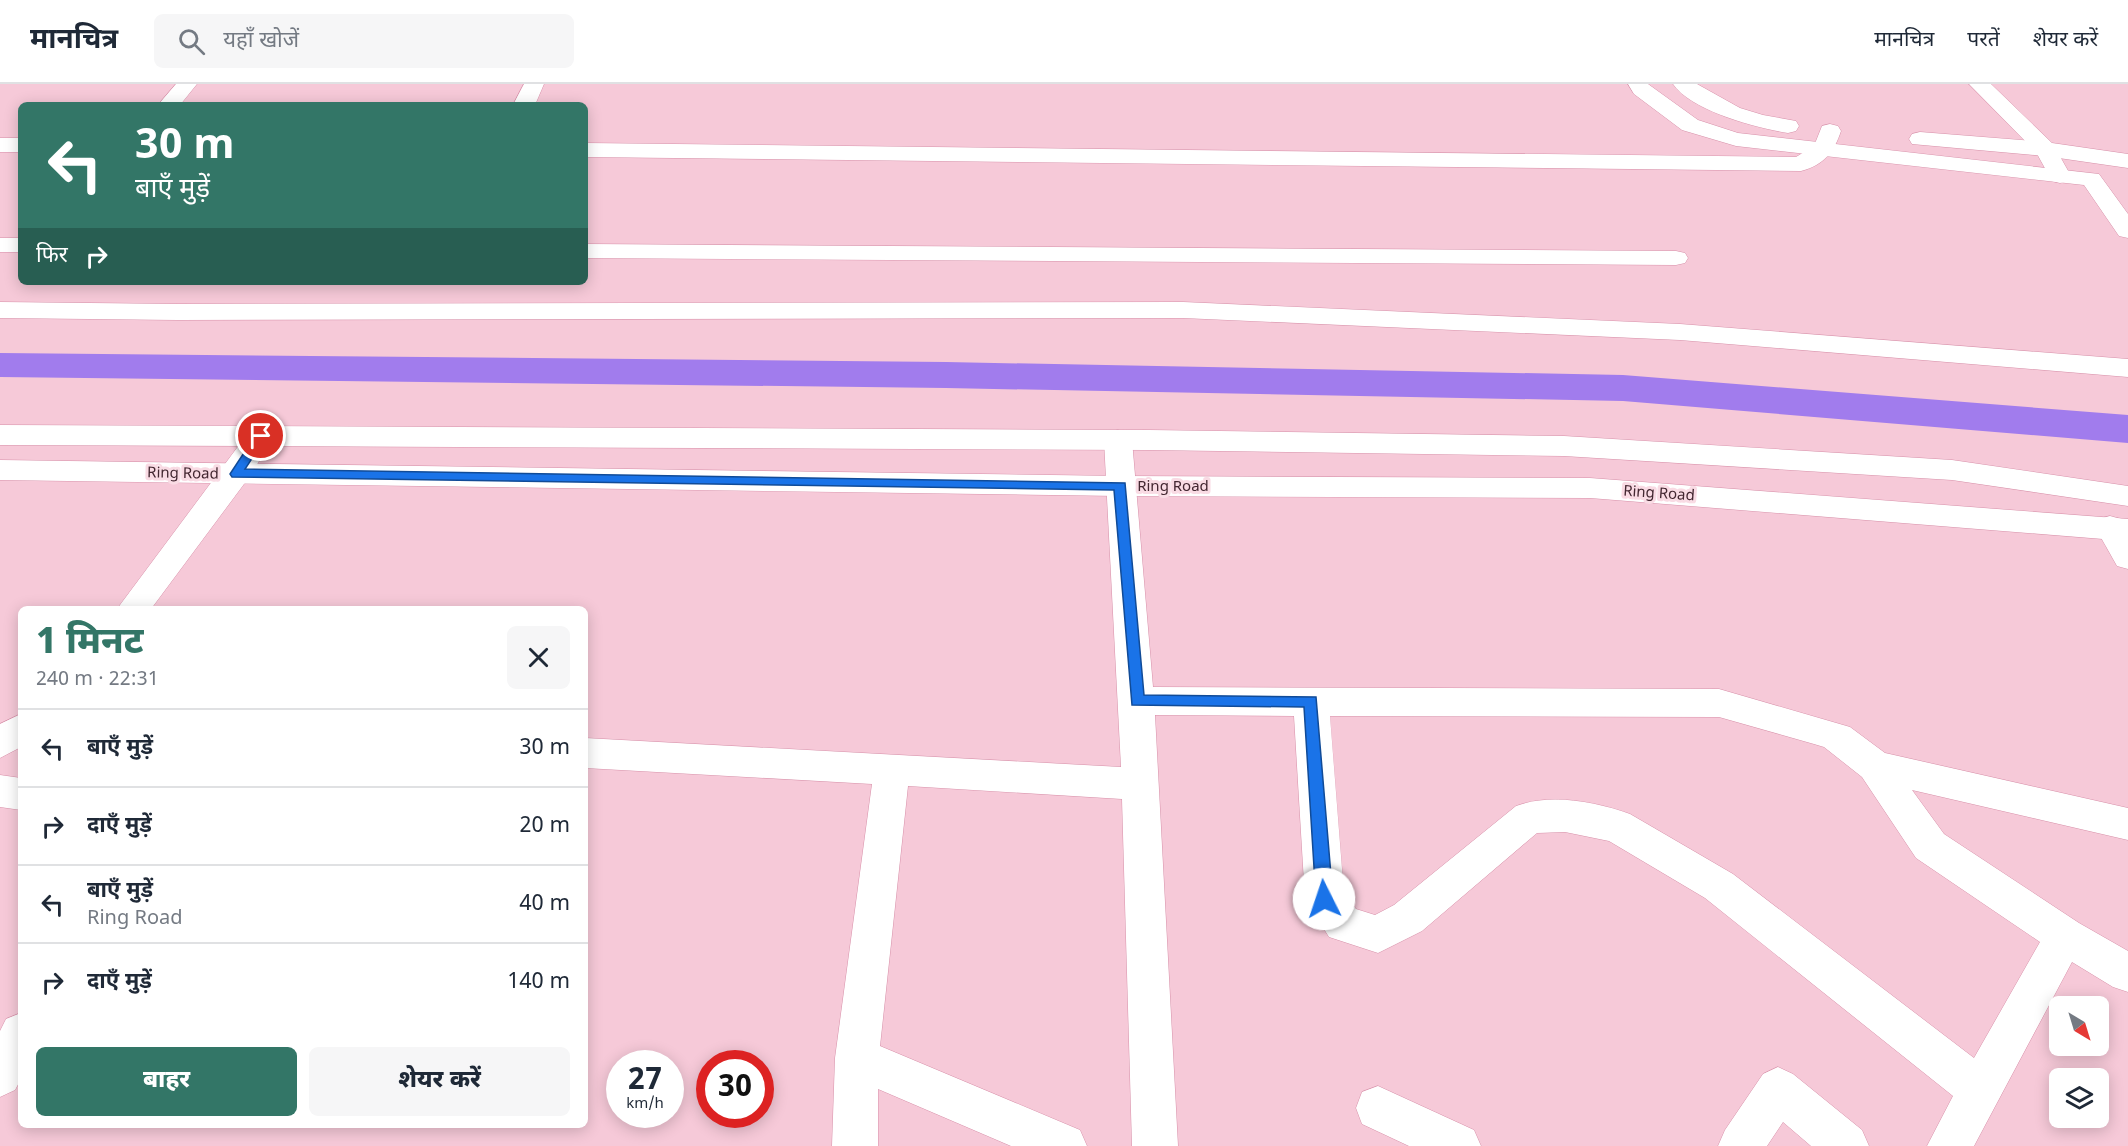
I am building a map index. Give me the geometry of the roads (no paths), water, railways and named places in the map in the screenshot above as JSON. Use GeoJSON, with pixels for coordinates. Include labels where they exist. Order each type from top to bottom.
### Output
{"type":"FeatureCollection","features":[{"type":"Feature","properties":{"kind":"street"},"geometry":{"type":"LineString","coordinates":[[172,102],[187,84]]}},
{"type":"Feature","properties":{"kind":"street"},"geometry":{"type":"LineString","coordinates":[[525,102],[534,84]]}},
{"type":"Feature","properties":{"kind":"street"},"geometry":{"type":"LineString","coordinates":[[1638,84],[1641,90],[1690,125],[1736,139],[1827,140],[2045,149],[2128,161]]}},
{"type":"Feature","properties":{"kind":"street"},"geometry":{"type":"LineString","coordinates":[[1683,84],[1713,105],[1757,122],[1827,140],[2119,183]]}},
{"type":"Feature","properties":{"kind":"street"},"geometry":{"type":"LineString","coordinates":[[1979,84],[2045,149],[2060,176]]}},
{"type":"Feature","properties":{"kind":"street"},"geometry":{"type":"LineString","coordinates":[[588,150],[1801,164],[1827,140]]}},
{"type":"Feature","properties":{"kind":"street"},"geometry":{"type":"LineString","coordinates":[[0,145],[18,145]]}},
{"type":"Feature","properties":{"kind":"street"},"geometry":{"type":"LineString","coordinates":[[2076,153],[2091,179],[2128,231]]}},
{"type":"Feature","properties":{"kind":"street"},"geometry":{"type":"LineString","coordinates":[[0,245],[18,245]]}},
{"type":"Feature","properties":{"kind":"street"},"geometry":{"type":"LineString","coordinates":[[588,251],[1676,258]]}},
{"type":"Feature","properties":{"kind":"street"},"geometry":{"type":"LineString","coordinates":[[0,310],[214,312],[1183,310],[1680,332],[2128,368]]}},
{"type":"Feature","properties":{"kind":"street"},"geometry":{"type":"LineString","coordinates":[[0,435],[1118,440],[1563,446],[1952,471],[2128,495]]}},
{"type":"Feature","properties":{"kind":"street"},"geometry":{"type":"LineString","coordinates":[[135,606],[236,474],[261,436]]}},
{"type":"Feature","properties":{"kind":"street"},"geometry":{"type":"LineString","coordinates":[[1118,440],[1137,701],[1155,1146]]}},
{"type":"Feature","properties":{"kind":"street","name":"Ring Road"},"geometry":{"type":"LineString","coordinates":[[0,470],[1120,486],[1590,488],[2119,529]]}},
{"type":"Feature","properties":{"kind":"street"},"geometry":{"type":"LineString","coordinates":[[2119,529],[2128,558]]}},
{"type":"Feature","properties":{"kind":"street"},"geometry":{"type":"LineString","coordinates":[[1137,701],[1719,703],[1837,737],[1875,766],[1930,846],[2065,936],[2128,973]]}},
{"type":"Feature","properties":{"kind":"street"},"geometry":{"type":"LineString","coordinates":[[1311,701],[1324,899],[1343,924],[1378,934],[1408,918],[1529,817],[1565,816],[1617,826],[1719,886],[1980,1090]]}},
{"type":"Feature","properties":{"kind":"street"},"geometry":{"type":"LineString","coordinates":[[0,743],[18,730]]}},
{"type":"Feature","properties":{"kind":"street"},"geometry":{"type":"LineString","coordinates":[[588,753],[1140,784]]}},
{"type":"Feature","properties":{"kind":"street"},"geometry":{"type":"LineString","coordinates":[[1875,766],[2128,824]]}},
{"type":"Feature","properties":{"kind":"street"},"geometry":{"type":"LineString","coordinates":[[855,1146],[857,1058],[892,769]]}},
{"type":"Feature","properties":{"kind":"street"},"geometry":{"type":"LineString","coordinates":[[0,791],[18,794]]}},
{"type":"Feature","properties":{"kind":"street"},"geometry":{"type":"LineString","coordinates":[[1950,1146],[2065,936]]}},
{"type":"Feature","properties":{"kind":"street"},"geometry":{"type":"LineString","coordinates":[[0,1075],[18,1040]]}},
{"type":"Feature","properties":{"kind":"street"},"geometry":{"type":"LineString","coordinates":[[857,1058],[1064,1146]]}},
{"type":"Feature","properties":{"kind":"street"},"geometry":{"type":"LineString","coordinates":[[1741,1146],[1778,1089],[1846,1146]]}},
{"type":"Feature","properties":{"kind":"street"},"geometry":{"type":"LineString","coordinates":[[1378,1108],[1458,1146]]}},
{"type":"Feature","properties":{"kind":"waterway"},"geometry":{"type":"LineString","coordinates":[[0,365],[946,375],[1623,388],[2128,429]]}}]}
